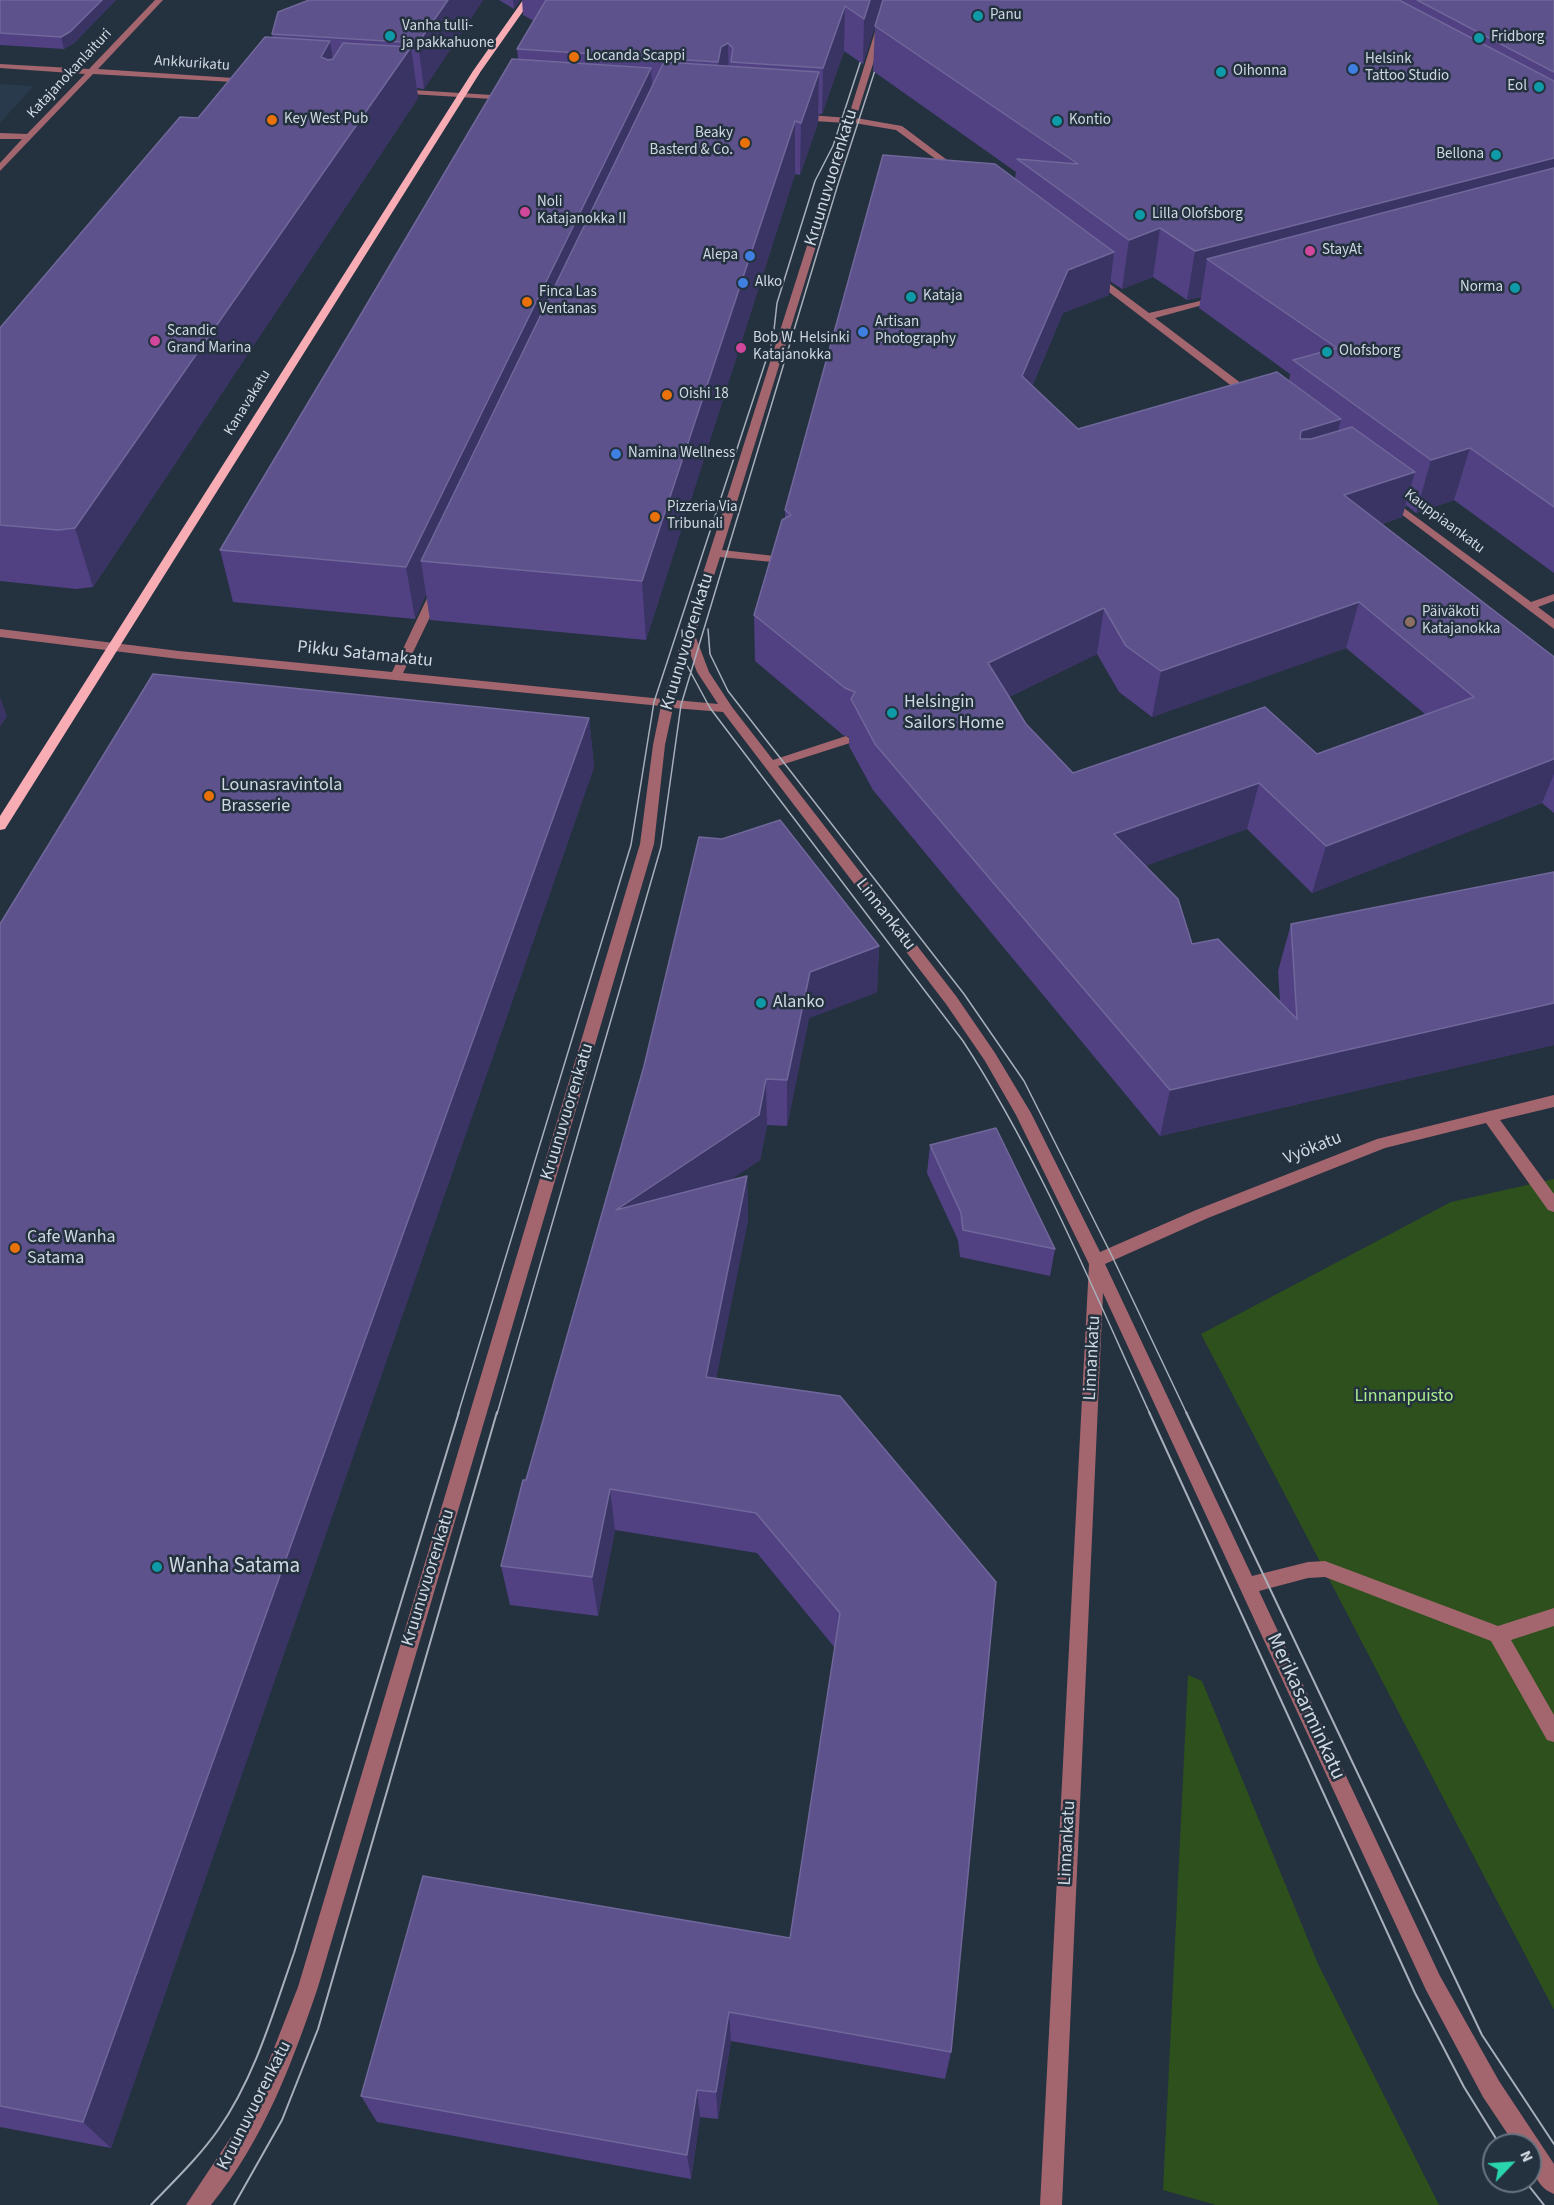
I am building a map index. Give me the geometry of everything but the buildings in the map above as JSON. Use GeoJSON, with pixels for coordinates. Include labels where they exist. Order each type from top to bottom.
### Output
{"type":"FeatureCollection","features":[{"type":"Feature","properties":{"kind":"main road","name":"Kanavakatu"},"geometry":{"type":"LineString","coordinates":[[0,826],[462,95],[527,0]]}},
{"type":"Feature","properties":{"kind":"street","name":"Katajanokanlaituri"},"geometry":{"type":"LineString","coordinates":[[0,168],[159,0]]}},
{"type":"Feature","properties":{"kind":"street","name":"Kruunuvuorenkatu"},"geometry":{"type":"LineString","coordinates":[[197,2205],[211,2189],[249,2126],[284,2058],[308,1987],[647,844],[659,745],[668,704],[889,0]]}},
{"type":"Feature","properties":{"kind":"street","name":"Ankkurikatu"},"geometry":{"type":"LineString","coordinates":[[0,66],[253,82]]}},
{"type":"Feature","properties":{"kind":"street"},"geometry":{"type":"LineString","coordinates":[[391,91],[515,99]]}},
{"type":"Feature","properties":{"kind":"street"},"geometry":{"type":"LineString","coordinates":[[788,116],[887,124],[917,138],[964,176]]}},
{"type":"Feature","properties":{"kind":"street"},"geometry":{"type":"LineString","coordinates":[[0,136],[29,137]]}},
{"type":"Feature","properties":{"kind":"street"},"geometry":{"type":"LineString","coordinates":[[1086,270],[1261,403]]}},
{"type":"Feature","properties":{"kind":"street"},"geometry":{"type":"LineString","coordinates":[[1147,317],[1229,296]]}},
{"type":"Feature","properties":{"kind":"street","name":"Kauppiaankatu"},"geometry":{"type":"LineString","coordinates":[[1381,494],[1554,625]]}},
{"type":"Feature","properties":{"kind":"street"},"geometry":{"type":"LineString","coordinates":[[716,553],[783,560]]}},
{"type":"Feature","properties":{"kind":"street"},"geometry":{"type":"LineString","coordinates":[[396,676],[442,580]]}},
{"type":"Feature","properties":{"kind":"street"},"geometry":{"type":"LineString","coordinates":[[1530,606],[1554,597]]}},
{"type":"Feature","properties":{"kind":"street","name":"Pikku Satamakatu"},"geometry":{"type":"LineString","coordinates":[[0,633],[113,648],[727,709]]}},
{"type":"Feature","properties":{"kind":"street","name":"Linnankatu"},"geometry":{"type":"LineString","coordinates":[[690,634],[703,672],[727,709],[951,1000],[990,1057],[1052,1168],[1096,1261],[1051,2205]]}},
{"type":"Feature","properties":{"kind":"street"},"geometry":{"type":"LineString","coordinates":[[769,765],[846,740]]}},
{"type":"Feature","properties":{"kind":"street","name":"Vyökatu"},"geometry":{"type":"LineString","coordinates":[[1096,1261],[1202,1214],[1382,1143],[1554,1101]]}},
{"type":"Feature","properties":{"kind":"street"},"geometry":{"type":"LineString","coordinates":[[1490,1117],[1554,1206]]}},
{"type":"Feature","properties":{"kind":"street","name":"Merikasarminkatu"},"geometry":{"type":"LineString","coordinates":[[1096,1261],[1433,1983],[1491,2089],[1520,2133]]}},
{"type":"Feature","properties":{"kind":"street"},"geometry":{"type":"LineString","coordinates":[[1248,1585],[1308,1570],[1325,1569],[1498,1635],[1554,1617]]}},
{"type":"Feature","properties":{"kind":"street"},"geometry":{"type":"LineString","coordinates":[[1498,1635],[1554,1733]]}},
{"type":"Feature","properties":{"kind":"street","name":"Merikasarminkatu"},"geometry":{"type":"LineString","coordinates":[[1542,2165],[1554,2183]]}},
{"type":"Feature","properties":{"kind":"shaded area"},"geometry":{"type":"Polygon","coordinates":[[[0,84],[34,86],[0,123],[0,84]]]}},
{"type":"Feature","properties":{"kind":"green space","name":"Linnanpuisto"},"geometry":{"type":"Polygon","coordinates":[[[1554,1179],[1554,2010],[1201,1334],[1451,1202],[1554,1179]]]}},
{"type":"Feature","properties":{"kind":"green space"},"geometry":{"type":"Polygon","coordinates":[[[1188,1675],[1202,1681],[1318,1964],[1439,2205],[1216,2205],[1163,2190],[1188,1675]]]}},
{"type":"Feature","properties":{"kind":"tram line"},"geometry":{"type":"LineString","coordinates":[[458,1414],[631,845],[654,702],[773,339],[777,303],[815,181],[833,146],[865,48]]}},
{"type":"Feature","properties":{"kind":"tram line"},"geometry":{"type":"LineString","coordinates":[[691,672],[838,184],[879,58]]}},
{"type":"Feature","properties":{"kind":"tram line"},"geometry":{"type":"LineString","coordinates":[[708,629],[710,654],[728,691],[964,994],[1024,1081],[1111,1254],[1187,1414]]}},
{"type":"Feature","properties":{"kind":"tram line"},"geometry":{"type":"LineString","coordinates":[[682,630],[683,658],[691,672]]}},
{"type":"Feature","properties":{"kind":"tram line"},"geometry":{"type":"LineString","coordinates":[[497,1414],[661,847],[681,705],[691,672]]}},
{"type":"Feature","properties":{"kind":"tram line"},"geometry":{"type":"LineString","coordinates":[[691,672],[710,708],[963,1041],[990,1085],[1040,1177],[1150,1414]]}},
{"type":"Feature","properties":{"kind":"tram line"},"geometry":{"type":"LineString","coordinates":[[151,2205],[195,2159],[218,2130],[243,2088],[262,2044],[294,1953],[459,1412]]}},
{"type":"Feature","properties":{"kind":"tram line"},"geometry":{"type":"LineString","coordinates":[[234,2205],[282,2120],[318,2029],[497,1412]]}},
{"type":"Feature","properties":{"kind":"tram line"},"geometry":{"type":"LineString","coordinates":[[1149,1412],[1415,1993],[1464,2087],[1493,2133]]}},
{"type":"Feature","properties":{"kind":"tram line"},"geometry":{"type":"LineString","coordinates":[[1186,1412],[1482,2035],[1554,2144]]}},
{"type":"Feature","properties":{"kind":"tram line"},"geometry":{"type":"LineString","coordinates":[[1534,2193],[1544,2205]]}},
{"type":"Feature","properties":{"kind":"place","name":"Panu"},"geometry":{"type":"Point","coordinates":[978,16]}},
{"type":"Feature","properties":{"kind":"place","name":"Vanha tulli- ja pakkahuone"},"geometry":{"type":"Point","coordinates":[390,36]}},
{"type":"Feature","properties":{"kind":"place","name":"Fridborg"},"geometry":{"type":"Point","coordinates":[1479,38]}},
{"type":"Feature","properties":{"kind":"place","name":"Locanda Scappi"},"geometry":{"type":"Point","coordinates":[574,57]}},
{"type":"Feature","properties":{"kind":"place","name":"Helsink Tattoo Studio"},"geometry":{"type":"Point","coordinates":[1353,69]}},
{"type":"Feature","properties":{"kind":"place","name":"Oihonna"},"geometry":{"type":"Point","coordinates":[1221,72]}},
{"type":"Feature","properties":{"kind":"place","name":"Eol"},"geometry":{"type":"Point","coordinates":[1539,87]}},
{"type":"Feature","properties":{"kind":"place","name":"Key West Pub"},"geometry":{"type":"Point","coordinates":[272,120]}},
{"type":"Feature","properties":{"kind":"place","name":"Kontio"},"geometry":{"type":"Point","coordinates":[1057,121]}},
{"type":"Feature","properties":{"kind":"place","name":"Beaky Basterd & Co."},"geometry":{"type":"Point","coordinates":[745,143]}},
{"type":"Feature","properties":{"kind":"place","name":"Bellona"},"geometry":{"type":"Point","coordinates":[1496,155]}},
{"type":"Feature","properties":{"kind":"place","name":"Noli Katajanokka II"},"geometry":{"type":"Point","coordinates":[525,212]}},
{"type":"Feature","properties":{"kind":"place","name":"Lilla Olofsborg"},"geometry":{"type":"Point","coordinates":[1140,215]}},
{"type":"Feature","properties":{"kind":"place","name":"StayAt"},"geometry":{"type":"Point","coordinates":[1310,251]}},
{"type":"Feature","properties":{"kind":"place","name":"Alepa"},"geometry":{"type":"Point","coordinates":[750,256]}},
{"type":"Feature","properties":{"kind":"place","name":"Alko"},"geometry":{"type":"Point","coordinates":[743,283]}},
{"type":"Feature","properties":{"kind":"place","name":"Norma"},"geometry":{"type":"Point","coordinates":[1515,288]}},
{"type":"Feature","properties":{"kind":"place","name":"Kataja"},"geometry":{"type":"Point","coordinates":[911,297]}},
{"type":"Feature","properties":{"kind":"place","name":"Finca Las Ventanas"},"geometry":{"type":"Point","coordinates":[527,302]}},
{"type":"Feature","properties":{"kind":"place","name":"Artisan Photography"},"geometry":{"type":"Point","coordinates":[863,332]}},
{"type":"Feature","properties":{"kind":"place","name":"Scandic Grand Marina"},"geometry":{"type":"Point","coordinates":[155,341]}},
{"type":"Feature","properties":{"kind":"place","name":"Bob W. Helsinki Katajanokka"},"geometry":{"type":"Point","coordinates":[741,348]}},
{"type":"Feature","properties":{"kind":"place","name":"Olofsborg"},"geometry":{"type":"Point","coordinates":[1327,352]}},
{"type":"Feature","properties":{"kind":"place","name":"Oishi 18"},"geometry":{"type":"Point","coordinates":[667,395]}},
{"type":"Feature","properties":{"kind":"place","name":"Namina Wellness"},"geometry":{"type":"Point","coordinates":[616,454]}},
{"type":"Feature","properties":{"kind":"place","name":"Pizzeria Via Tribunali"},"geometry":{"type":"Point","coordinates":[655,517]}},
{"type":"Feature","properties":{"kind":"place","name":"Päiväkoti Katajanokka"},"geometry":{"type":"Point","coordinates":[1410,622]}},
{"type":"Feature","properties":{"kind":"place","name":"Helsingin Sailors Home"},"geometry":{"type":"Point","coordinates":[892,713]}},
{"type":"Feature","properties":{"kind":"place","name":"Lounasravintola Brasserie"},"geometry":{"type":"Point","coordinates":[209,796]}},
{"type":"Feature","properties":{"kind":"place","name":"Alanko"},"geometry":{"type":"Point","coordinates":[761,1003]}},
{"type":"Feature","properties":{"kind":"place","name":"Cafe Wanha Satama"},"geometry":{"type":"Point","coordinates":[15,1248]}},
{"type":"Feature","properties":{"kind":"place","name":"Wanha Satama"},"geometry":{"type":"Point","coordinates":[157,1567]}}]}
